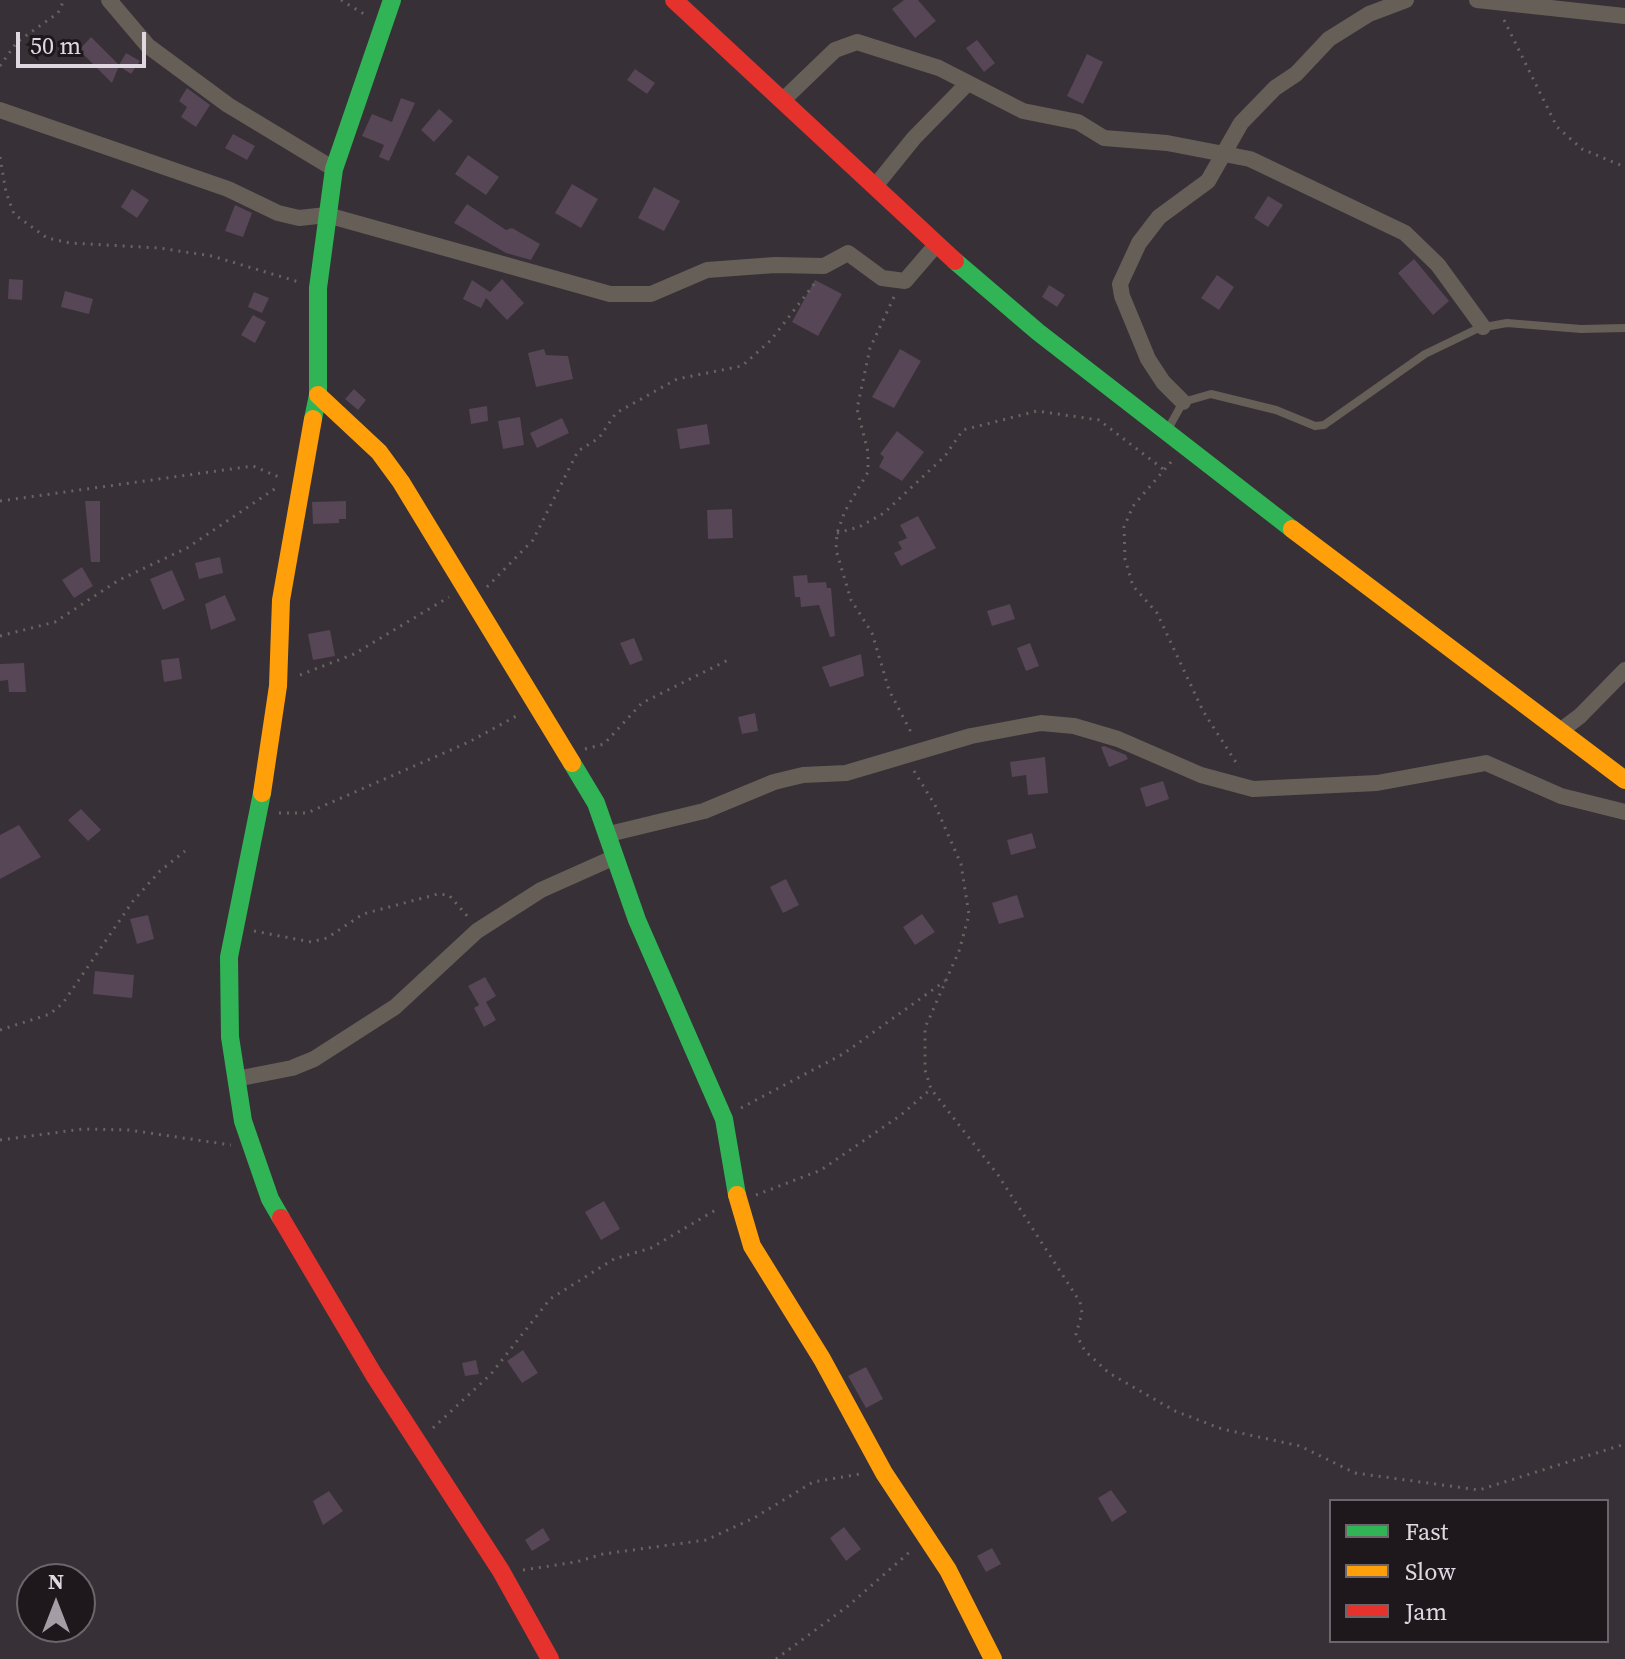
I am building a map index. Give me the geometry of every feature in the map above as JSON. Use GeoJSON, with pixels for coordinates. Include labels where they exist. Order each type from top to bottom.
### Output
{"type":"FeatureCollection","features":[{"type":"Feature","properties":{"kind":"street"},"geometry":{"type":"LineString","coordinates":[[109,0],[148,46],[228,105],[334,169]]}},
{"type":"Feature","properties":{"kind":"street"},"geometry":{"type":"LineString","coordinates":[[392,0],[334,169],[318,288],[318,395],[283,584],[278,686],[263,794],[236,918],[229,970],[230,1037],[243,1121],[270,1199],[303,1259],[501,1571],[550,1659]]}},
{"type":"Feature","properties":{"kind":"street"},"geometry":{"type":"LineString","coordinates":[[674,0],[876,185],[936,245],[1038,332],[1183,446],[1625,780]]}},
{"type":"Feature","properties":{"kind":"street"},"geometry":{"type":"LineString","coordinates":[[1183,402],[1163,382],[1148,359],[1120,284],[1139,243],[1159,217],[1208,181],[1241,123],[1256,106],[1296,74],[1329,39],[1369,14],[1406,0]]}},
{"type":"Feature","properties":{"kind":"street"},"geometry":{"type":"LineString","coordinates":[[1484,1],[1625,16]]}},
{"type":"Feature","properties":{"kind":"street"},"geometry":{"type":"LineString","coordinates":[[782,101],[835,50],[857,42],[939,68],[1023,111],[1078,122],[1104,138],[1250,159],[1405,233],[1438,265],[1483,327]]}},
{"type":"Feature","properties":{"kind":"street"},"geometry":{"type":"LineString","coordinates":[[876,185],[914,138],[967,84]]}},
{"type":"Feature","properties":{"kind":"street"},"geometry":{"type":"LineString","coordinates":[[0,110],[228,189],[278,213],[299,218],[327,215],[610,294],[651,294],[707,270],[830,264],[848,253],[882,278],[905,281],[936,245]]}},
{"type":"Feature","properties":{"kind":"street"},"geometry":{"type":"LineString","coordinates":[[318,395],[379,452],[565,747],[596,803],[637,920],[724,1119],[736,1196],[752,1246],[822,1359],[884,1473],[930,1540],[993,1659]]}},
{"type":"Feature","properties":{"kind":"street"},"geometry":{"type":"LineString","coordinates":[[1560,731],[1580,716],[1625,670]]}},
{"type":"Feature","properties":{"kind":"street"},"geometry":{"type":"LineString","coordinates":[[609,834],[704,811],[774,782],[803,775],[846,773],[903,754],[1003,728],[1041,723],[1074,726],[1118,739],[1215,780],[1253,789],[1377,783],[1486,763],[1561,796],[1625,812]]}},
{"type":"Feature","properties":{"kind":"street"},"geometry":{"type":"LineString","coordinates":[[236,1079],[292,1068],[314,1059],[395,1007],[477,931],[541,890],[615,857]]}},
{"type":"Feature","properties":{"kind":"lane"},"geometry":{"type":"LineString","coordinates":[[1166,433],[1183,402],[1211,394],[1276,410],[1315,426],[1324,425],[1425,354],[1483,327],[1507,323],[1581,329],[1625,328]]}},
{"type":"Feature","properties":{"kind":"path"},"geometry":{"type":"LineString","coordinates":[[0,66],[17,42],[58,13],[64,0]]}},
{"type":"Feature","properties":{"kind":"path"},"geometry":{"type":"LineString","coordinates":[[341,0],[384,27]]}},
{"type":"Feature","properties":{"kind":"path"},"geometry":{"type":"LineString","coordinates":[[1484,1],[1509,28],[1522,63],[1557,127],[1582,149],[1625,167]]}},
{"type":"Feature","properties":{"kind":"path"},"geometry":{"type":"LineString","coordinates":[[0,157],[6,192],[14,214],[47,238],[70,243],[212,256],[244,262],[318,288]]}},
{"type":"Feature","properties":{"kind":"path"},"geometry":{"type":"LineString","coordinates":[[278,686],[354,654],[448,598],[469,595],[511,566],[533,540],[578,451],[599,438],[616,413],[677,379],[742,366],[771,340],[830,264]]}},
{"type":"Feature","properties":{"kind":"path"},"geometry":{"type":"LineString","coordinates":[[905,281],[890,304],[870,348],[857,409],[868,452],[868,472],[837,533],[836,550],[851,600],[877,644],[889,690],[908,730],[923,749]]}},
{"type":"Feature","properties":{"kind":"path"},"geometry":{"type":"LineString","coordinates":[[837,533],[859,527],[884,513],[945,456],[963,430],[1037,411],[1099,420],[1165,470]]}},
{"type":"Feature","properties":{"kind":"path"},"geometry":{"type":"LineString","coordinates":[[1183,446],[1133,506],[1124,527],[1125,559],[1133,586],[1157,613],[1203,711],[1253,789]]}},
{"type":"Feature","properties":{"kind":"path"},"geometry":{"type":"LineString","coordinates":[[0,501],[253,466],[278,478],[289,477],[187,548],[119,580],[55,622],[0,636]]}},
{"type":"Feature","properties":{"kind":"path"},"geometry":{"type":"LineString","coordinates":[[565,747],[585,749],[604,744],[642,703],[728,660]]}},
{"type":"Feature","properties":{"kind":"path"},"geometry":{"type":"LineString","coordinates":[[263,794],[280,814],[307,813],[469,742],[538,705]]}},
{"type":"Feature","properties":{"kind":"path"},"geometry":{"type":"LineString","coordinates":[[903,754],[935,805],[961,864],[967,890],[969,915],[925,1028],[923,1052],[931,1089],[998,1175],[1080,1302],[1082,1313],[1076,1334],[1085,1351],[1109,1373],[1151,1398],[1222,1429],[1300,1446],[1355,1473],[1443,1488],[1479,1490],[1625,1444]]}},
{"type":"Feature","properties":{"kind":"path"},"geometry":{"type":"LineString","coordinates":[[0,1030],[37,1019],[63,1003],[133,901],[160,871],[185,851]]}},
{"type":"Feature","properties":{"kind":"path"},"geometry":{"type":"LineString","coordinates":[[236,918],[250,931],[311,942],[327,938],[363,914],[438,894],[449,895],[457,901],[477,931]]}},
{"type":"Feature","properties":{"kind":"path"},"geometry":{"type":"LineString","coordinates":[[724,1119],[784,1082],[843,1054],[945,980]]}},
{"type":"Feature","properties":{"kind":"path"},"geometry":{"type":"LineString","coordinates":[[419,1441],[491,1374],[550,1299],[614,1259],[636,1255],[696,1224],[736,1196],[821,1170],[901,1115],[931,1089]]}},
{"type":"Feature","properties":{"kind":"path"},"geometry":{"type":"LineString","coordinates":[[0,1140],[83,1129],[129,1130],[254,1149]]}},
{"type":"Feature","properties":{"kind":"path"},"geometry":{"type":"LineString","coordinates":[[501,1571],[537,1570],[603,1554],[706,1540],[754,1518],[813,1482],[845,1475],[884,1473]]}},
{"type":"Feature","properties":{"kind":"path"},"geometry":{"type":"LineString","coordinates":[[776,1659],[848,1606],[902,1556],[930,1540]]}},
{"type":"Feature","properties":{"kind":"building"},"geometry":{"type":"Polygon","coordinates":[[[904,0],[918,0],[936,21],[915,38],[892,9],[904,0]]]}},
{"type":"Feature","properties":{"kind":"building"},"geometry":{"type":"Polygon","coordinates":[[[91,37],[119,65],[126,53],[140,61],[131,74],[119,66],[112,83],[79,50],[91,37]]]}},
{"type":"Feature","properties":{"kind":"building"},"geometry":{"type":"Polygon","coordinates":[[[977,40],[995,63],[984,72],[966,48],[977,40]]]}},
{"type":"Feature","properties":{"kind":"building"},"geometry":{"type":"Polygon","coordinates":[[[1087,54],[1103,62],[1083,104],[1067,96],[1087,54]]]}},
{"type":"Feature","properties":{"kind":"building"},"geometry":{"type":"Polygon","coordinates":[[[635,69],[655,83],[647,94],[627,80],[635,69]]]}},
{"type":"Feature","properties":{"kind":"building"},"geometry":{"type":"Polygon","coordinates":[[[187,88],[210,105],[196,127],[181,117],[187,107],[179,101],[187,88]]]}},
{"type":"Feature","properties":{"kind":"building"},"geometry":{"type":"Polygon","coordinates":[[[401,98],[415,103],[389,161],[379,157],[384,145],[362,136],[372,114],[392,122],[401,98]]]}},
{"type":"Feature","properties":{"kind":"building"},"geometry":{"type":"Polygon","coordinates":[[[439,109],[453,121],[434,142],[421,130],[439,109]]]}},
{"type":"Feature","properties":{"kind":"building"},"geometry":{"type":"Polygon","coordinates":[[[233,134],[255,146],[247,160],[225,148],[233,134]]]}},
{"type":"Feature","properties":{"kind":"building"},"geometry":{"type":"Polygon","coordinates":[[[468,155],[499,177],[486,195],[455,174],[468,155]]]}},
{"type":"Feature","properties":{"kind":"building"},"geometry":{"type":"Polygon","coordinates":[[[572,184],[598,199],[581,228],[555,213],[572,184]]]}},
{"type":"Feature","properties":{"kind":"building"},"geometry":{"type":"Polygon","coordinates":[[[654,187],[680,201],[664,231],[638,218],[654,187]]]}},
{"type":"Feature","properties":{"kind":"building"},"geometry":{"type":"Polygon","coordinates":[[[132,189],[149,200],[137,218],[121,207],[132,189]]]}},
{"type":"Feature","properties":{"kind":"building"},"geometry":{"type":"Polygon","coordinates":[[[1268,196],[1283,205],[1268,227],[1254,218],[1268,196]]]}},
{"type":"Feature","properties":{"kind":"building"},"geometry":{"type":"Polygon","coordinates":[[[467,204],[506,230],[512,228],[540,244],[531,260],[506,253],[454,223],[467,204]]]}},
{"type":"Feature","properties":{"kind":"building"},"geometry":{"type":"Polygon","coordinates":[[[235,205],[252,213],[243,237],[225,231],[235,205]]]}},
{"type":"Feature","properties":{"kind":"building"},"geometry":{"type":"Polygon","coordinates":[[[1414,259],[1449,301],[1433,315],[1398,273],[1414,259]]]}},
{"type":"Feature","properties":{"kind":"building"},"geometry":{"type":"Polygon","coordinates":[[[1217,275],[1234,287],[1219,310],[1201,298],[1217,275]]]}},
{"type":"Feature","properties":{"kind":"building"},"geometry":{"type":"Polygon","coordinates":[[[9,279],[23,280],[22,300],[8,299],[9,279]]]}},
{"type":"Feature","properties":{"kind":"building"},"geometry":{"type":"Polygon","coordinates":[[[502,279],[524,303],[507,320],[486,298],[481,308],[463,299],[472,280],[490,292],[502,279]]]}},
{"type":"Feature","properties":{"kind":"building"},"geometry":{"type":"Polygon","coordinates":[[[815,280],[842,294],[818,336],[792,322],[815,280]]]}},
{"type":"Feature","properties":{"kind":"building"},"geometry":{"type":"Polygon","coordinates":[[[1049,285],[1065,295],[1057,307],[1042,297],[1049,285]]]}},
{"type":"Feature","properties":{"kind":"building"},"geometry":{"type":"Polygon","coordinates":[[[65,291],[93,299],[89,314],[61,307],[65,291]]]}},
{"type":"Feature","properties":{"kind":"building"},"geometry":{"type":"Polygon","coordinates":[[[254,292],[269,298],[262,313],[248,307],[254,292]]]}},
{"type":"Feature","properties":{"kind":"building"},"geometry":{"type":"Polygon","coordinates":[[[253,315],[266,322],[255,343],[241,335],[253,315]]]}},
{"type":"Feature","properties":{"kind":"building"},"geometry":{"type":"Polygon","coordinates":[[[544,349],[546,355],[568,356],[573,379],[536,387],[528,353],[544,349]]]}},
{"type":"Feature","properties":{"kind":"building"},"geometry":{"type":"Polygon","coordinates":[[[900,349],[921,361],[894,408],[872,397],[900,349]]]}},
{"type":"Feature","properties":{"kind":"building"},"geometry":{"type":"Polygon","coordinates":[[[354,389],[366,400],[358,410],[345,399],[354,389]]]}},
{"type":"Feature","properties":{"kind":"building"},"geometry":{"type":"Polygon","coordinates":[[[487,406],[488,421],[471,424],[469,409],[487,406]]]}},
{"type":"Feature","properties":{"kind":"building"},"geometry":{"type":"Polygon","coordinates":[[[520,417],[524,445],[503,449],[498,421],[520,417]]]}},
{"type":"Feature","properties":{"kind":"building"},"geometry":{"type":"Polygon","coordinates":[[[562,418],[569,433],[537,448],[530,433],[562,418]]]}},
{"type":"Feature","properties":{"kind":"building"},"geometry":{"type":"Polygon","coordinates":[[[707,424],[710,444],[680,449],[677,429],[707,424]]]}},
{"type":"Feature","properties":{"kind":"building"},"geometry":{"type":"Polygon","coordinates":[[[897,431],[924,452],[902,481],[879,467],[884,457],[880,454],[897,431]]]}},
{"type":"Feature","properties":{"kind":"building"},"geometry":{"type":"Polygon","coordinates":[[[85,501],[100,501],[100,562],[91,562],[85,501]]]}},
{"type":"Feature","properties":{"kind":"building"},"geometry":{"type":"Polygon","coordinates":[[[346,501],[346,519],[339,519],[339,523],[313,524],[312,502],[346,501]]]}},
{"type":"Feature","properties":{"kind":"building"},"geometry":{"type":"Polygon","coordinates":[[[732,509],[733,538],[708,539],[707,510],[732,509]]]}},
{"type":"Feature","properties":{"kind":"building"},"geometry":{"type":"Polygon","coordinates":[[[918,516],[936,548],[901,566],[894,553],[902,549],[898,542],[907,538],[900,525],[918,516]]]}},
{"type":"Feature","properties":{"kind":"building"},"geometry":{"type":"Polygon","coordinates":[[[220,557],[223,573],[199,579],[195,563],[220,557]]]}},
{"type":"Feature","properties":{"kind":"building"},"geometry":{"type":"Polygon","coordinates":[[[82,567],[93,586],[74,598],[62,580],[82,567]]]}},
{"type":"Feature","properties":{"kind":"building"},"geometry":{"type":"Polygon","coordinates":[[[172,570],[185,600],[163,610],[150,579],[172,570]]]}},
{"type":"Feature","properties":{"kind":"building"},"geometry":{"type":"Polygon","coordinates":[[[807,575],[808,583],[826,582],[827,588],[831,588],[835,636],[830,637],[819,605],[801,607],[800,597],[795,597],[793,576],[807,575]]]}},
{"type":"Feature","properties":{"kind":"building"},"geometry":{"type":"Polygon","coordinates":[[[225,595],[236,620],[211,630],[205,604],[225,595]]]}},
{"type":"Feature","properties":{"kind":"building"},"geometry":{"type":"Polygon","coordinates":[[[1010,604],[1015,619],[992,626],[987,611],[1010,604]]]}},
{"type":"Feature","properties":{"kind":"building"},"geometry":{"type":"Polygon","coordinates":[[[330,630],[335,656],[313,660],[308,634],[330,630]]]}},
{"type":"Feature","properties":{"kind":"building"},"geometry":{"type":"Polygon","coordinates":[[[634,638],[643,660],[630,665],[620,643],[634,638]]]}},
{"type":"Feature","properties":{"kind":"building"},"geometry":{"type":"Polygon","coordinates":[[[1030,643],[1039,666],[1026,671],[1017,648],[1030,643]]]}},
{"type":"Feature","properties":{"kind":"building"},"geometry":{"type":"Polygon","coordinates":[[[861,654],[864,676],[830,687],[822,667],[861,654]]]}},
{"type":"Feature","properties":{"kind":"building"},"geometry":{"type":"Polygon","coordinates":[[[179,658],[182,679],[164,682],[161,660],[179,658]]]}},
{"type":"Feature","properties":{"kind":"building"},"geometry":{"type":"Polygon","coordinates":[[[24,663],[26,692],[9,692],[8,680],[0,681],[0,664],[24,663]]]}},
{"type":"Feature","properties":{"kind":"building"},"geometry":{"type":"Polygon","coordinates":[[[755,713],[758,731],[742,734],[738,717],[755,713]]]}},
{"type":"Feature","properties":{"kind":"building"},"geometry":{"type":"Polygon","coordinates":[[[1101,747],[1126,755],[1128,759],[1109,767],[1101,747]]]}},
{"type":"Feature","properties":{"kind":"building"},"geometry":{"type":"Polygon","coordinates":[[[1045,757],[1048,793],[1028,795],[1026,775],[1012,777],[1010,762],[1045,757]]]}},
{"type":"Feature","properties":{"kind":"building"},"geometry":{"type":"Polygon","coordinates":[[[1163,781],[1169,799],[1146,807],[1140,788],[1163,781]]]}},
{"type":"Feature","properties":{"kind":"building"},"geometry":{"type":"Polygon","coordinates":[[[81,809],[101,830],[88,841],[68,820],[81,809]]]}},
{"type":"Feature","properties":{"kind":"building"},"geometry":{"type":"Polygon","coordinates":[[[19,825],[41,857],[0,879],[0,835],[19,825]]]}},
{"type":"Feature","properties":{"kind":"building"},"geometry":{"type":"Polygon","coordinates":[[[1032,833],[1036,848],[1011,855],[1007,840],[1032,833]]]}},
{"type":"Feature","properties":{"kind":"building"},"geometry":{"type":"Polygon","coordinates":[[[786,879],[799,905],[783,913],[770,887],[786,879]]]}},
{"type":"Feature","properties":{"kind":"building"},"geometry":{"type":"Polygon","coordinates":[[[1017,895],[1024,917],[999,924],[992,903],[1017,895]]]}},
{"type":"Feature","properties":{"kind":"building"},"geometry":{"type":"Polygon","coordinates":[[[922,914],[935,932],[915,945],[903,927],[922,914]]]}},
{"type":"Feature","properties":{"kind":"building"},"geometry":{"type":"Polygon","coordinates":[[[148,915],[154,939],[137,944],[130,919],[148,915]]]}},
{"type":"Feature","properties":{"kind":"building"},"geometry":{"type":"Polygon","coordinates":[[[95,971],[134,975],[132,998],[93,994],[95,971]]]}},
{"type":"Feature","properties":{"kind":"building"},"geometry":{"type":"Polygon","coordinates":[[[485,977],[496,996],[486,1002],[496,1020],[484,1027],[474,1008],[479,1005],[468,986],[485,977]]]}},
{"type":"Feature","properties":{"kind":"building"},"geometry":{"type":"Polygon","coordinates":[[[604,1201],[620,1229],[601,1240],[585,1212],[604,1201]]]}},
{"type":"Feature","properties":{"kind":"building"},"geometry":{"type":"Polygon","coordinates":[[[523,1350],[538,1373],[522,1383],[507,1361],[523,1350]]]}},
{"type":"Feature","properties":{"kind":"building"},"geometry":{"type":"Polygon","coordinates":[[[476,1360],[479,1374],[465,1376],[462,1363],[476,1360]]]}},
{"type":"Feature","properties":{"kind":"building"},"geometry":{"type":"Polygon","coordinates":[[[866,1367],[883,1399],[866,1408],[848,1376],[866,1367]]]}},
{"type":"Feature","properties":{"kind":"building"},"geometry":{"type":"Polygon","coordinates":[[[1111,1490],[1127,1512],[1112,1522],[1098,1498],[1111,1490]]]}},
{"type":"Feature","properties":{"kind":"building"},"geometry":{"type":"Polygon","coordinates":[[[329,1491],[343,1511],[323,1525],[313,1501],[329,1491]]]}},
{"type":"Feature","properties":{"kind":"building"},"geometry":{"type":"Polygon","coordinates":[[[844,1527],[861,1549],[846,1561],[830,1538],[844,1527]]]}},
{"type":"Feature","properties":{"kind":"building"},"geometry":{"type":"Polygon","coordinates":[[[543,1528],[550,1540],[532,1551],[525,1540],[543,1528]]]}},
{"type":"Feature","properties":{"kind":"building"},"geometry":{"type":"Polygon","coordinates":[[[992,1548],[1001,1564],[986,1572],[977,1556],[992,1548]]]}},
{"type":"Feature","properties":{"kind":"traffic: fast"},"geometry":{"type":"LineString","coordinates":[[313,419],[318,395],[318,288],[334,169],[392,0]]}},
{"type":"Feature","properties":{"kind":"traffic: fast"},"geometry":{"type":"LineString","coordinates":[[955,261],[1038,332],[1292,529]]}},
{"type":"Feature","properties":{"kind":"traffic: fast"},"geometry":{"type":"LineString","coordinates":[[572,763],[596,803],[637,920],[724,1119],[737,1195]]}},
{"type":"Feature","properties":{"kind":"traffic: fast"},"geometry":{"type":"LineString","coordinates":[[262,793],[229,957],[230,1037],[243,1121],[270,1199],[281,1218]]}},
{"type":"Feature","properties":{"kind":"traffic: slow"},"geometry":{"type":"LineString","coordinates":[[318,395],[379,452],[401,482],[572,763]]}},
{"type":"Feature","properties":{"kind":"traffic: slow"},"geometry":{"type":"LineString","coordinates":[[262,793],[278,686],[281,600],[313,419]]}},
{"type":"Feature","properties":{"kind":"traffic: slow"},"geometry":{"type":"LineString","coordinates":[[1292,529],[1625,780]]}},
{"type":"Feature","properties":{"kind":"traffic: slow"},"geometry":{"type":"LineString","coordinates":[[737,1195],[752,1246],[822,1359],[884,1473],[948,1570],[993,1659]]}},
{"type":"Feature","properties":{"kind":"traffic: jam"},"geometry":{"type":"LineString","coordinates":[[674,0],[955,261]]}},
{"type":"Feature","properties":{"kind":"traffic: jam"},"geometry":{"type":"LineString","coordinates":[[281,1218],[374,1375],[501,1571],[550,1659]]}}]}
